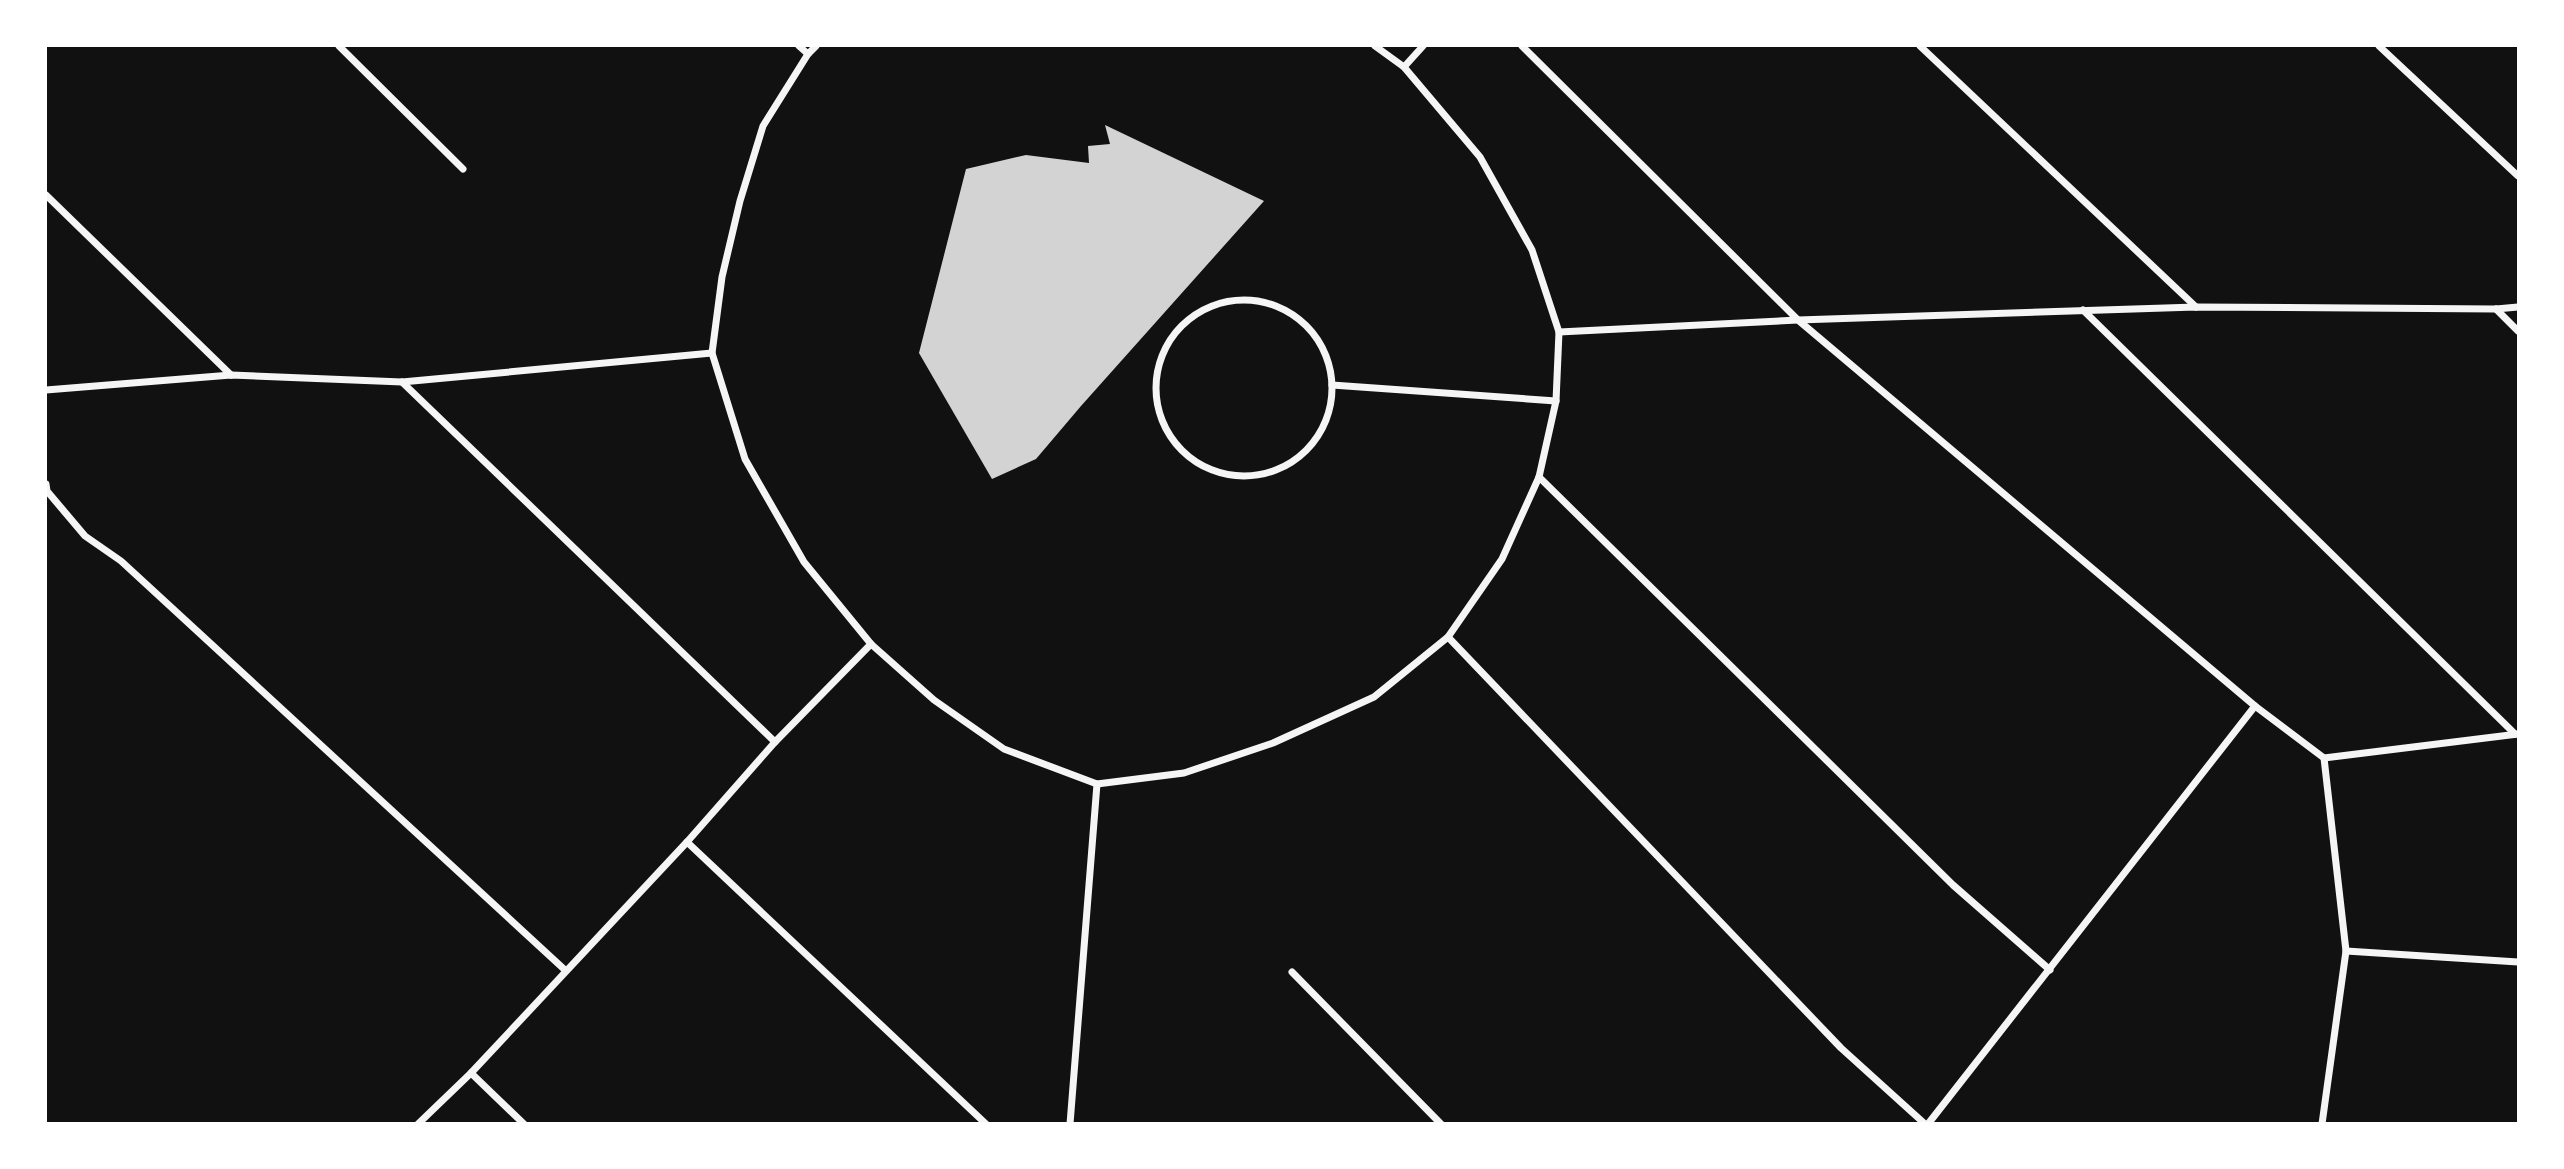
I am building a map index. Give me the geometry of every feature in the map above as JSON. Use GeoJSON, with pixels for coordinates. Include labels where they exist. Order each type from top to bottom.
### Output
{"type":"FeatureCollection","features":[{"type":"Feature","properties":{"kind":"street"},"geometry":{"type":"LineString","coordinates":[[340,46],[463,169]]}},
{"type":"Feature","properties":{"kind":"street"},"geometry":{"type":"LineString","coordinates":[[799,46],[808,54]]}},
{"type":"Feature","properties":{"kind":"street"},"geometry":{"type":"LineString","coordinates":[[816,46],[808,54],[763,126],[734,226],[723,277],[712,353],[745,460],[804,562],[871,644],[934,700],[1004,749],[1097,783],[1184,773],[1273,743],[1374,697],[1448,637],[1502,559],[1539,477],[1556,401],[1559,332],[1532,250],[1480,157],[1404,67],[1375,46]]}},
{"type":"Feature","properties":{"kind":"street"},"geometry":{"type":"LineString","coordinates":[[1404,67],[1423,46]]}},
{"type":"Feature","properties":{"kind":"street"},"geometry":{"type":"LineString","coordinates":[[1522,46],[1798,320],[2255,706],[2324,758],[2517,734]]}},
{"type":"Feature","properties":{"kind":"street"},"geometry":{"type":"LineString","coordinates":[[1920,46],[2196,307]]}},
{"type":"Feature","properties":{"kind":"street"},"geometry":{"type":"LineString","coordinates":[[2379,46],[2518,176]]}},
{"type":"Feature","properties":{"kind":"street"},"geometry":{"type":"LineString","coordinates":[[46,195],[231,375]]}},
{"type":"Feature","properties":{"kind":"street"},"geometry":{"type":"LineString","coordinates":[[1246,300],[1268,303],[1289,312],[1306,326],[1320,343],[1329,363],[1332,385],[1330,407],[1322,428],[1310,446],[1294,461],[1274,471],[1253,475],[1231,475],[1209,470],[1191,459],[1175,443],[1163,425],[1157,404],[1156,382],[1160,360],[1170,340],[1185,323],[1203,310],[1246,300]]}},
{"type":"Feature","properties":{"kind":"street"},"geometry":{"type":"LineString","coordinates":[[1559,332],[1798,320],[2196,307],[2518,307]]}},
{"type":"Feature","properties":{"kind":"street"},"geometry":{"type":"LineString","coordinates":[[2496,309],[2518,331]]}},
{"type":"Feature","properties":{"kind":"street"},"geometry":{"type":"LineString","coordinates":[[2083,310],[2517,734]]}},
{"type":"Feature","properties":{"kind":"street"},"geometry":{"type":"LineString","coordinates":[[46,390],[231,375],[402,382],[712,353]]}},
{"type":"Feature","properties":{"kind":"street"},"geometry":{"type":"LineString","coordinates":[[402,382],[775,742]]}},
{"type":"Feature","properties":{"kind":"street"},"geometry":{"type":"LineString","coordinates":[[1332,385],[1556,401]]}},
{"type":"Feature","properties":{"kind":"street"},"geometry":{"type":"LineString","coordinates":[[1539,477],[1952,886],[2050,970]]}},
{"type":"Feature","properties":{"kind":"street"},"geometry":{"type":"LineString","coordinates":[[46,491],[85,536],[121,561],[565,970]]}},
{"type":"Feature","properties":{"kind":"street"},"geometry":{"type":"LineString","coordinates":[[1448,637],[1841,1048],[1926,1124],[2050,970],[2255,706]]}},
{"type":"Feature","properties":{"kind":"street"},"geometry":{"type":"LineString","coordinates":[[418,1124],[471,1073],[687,842],[775,742],[871,644]]}},
{"type":"Feature","properties":{"kind":"street"},"geometry":{"type":"LineString","coordinates":[[2322,1124],[2346,951],[2324,758]]}},
{"type":"Feature","properties":{"kind":"street"},"geometry":{"type":"LineString","coordinates":[[1070,1124],[1097,783]]}},
{"type":"Feature","properties":{"kind":"street"},"geometry":{"type":"LineString","coordinates":[[687,842],[986,1124]]}},
{"type":"Feature","properties":{"kind":"street"},"geometry":{"type":"LineString","coordinates":[[2346,951],[2518,962]]}},
{"type":"Feature","properties":{"kind":"street"},"geometry":{"type":"LineString","coordinates":[[1292,972],[1441,1124]]}},
{"type":"Feature","properties":{"kind":"street"},"geometry":{"type":"LineString","coordinates":[[471,1073],[524,1124]]}},
{"type":"Feature","properties":{"kind":"building"},"geometry":{"type":"Polygon","coordinates":[[[1105,125],[1264,201],[1036,459],[992,479],[919,353],[966,169],[1026,155],[1089,163],[1088,146],[1110,144],[1105,125]]]}}]}
